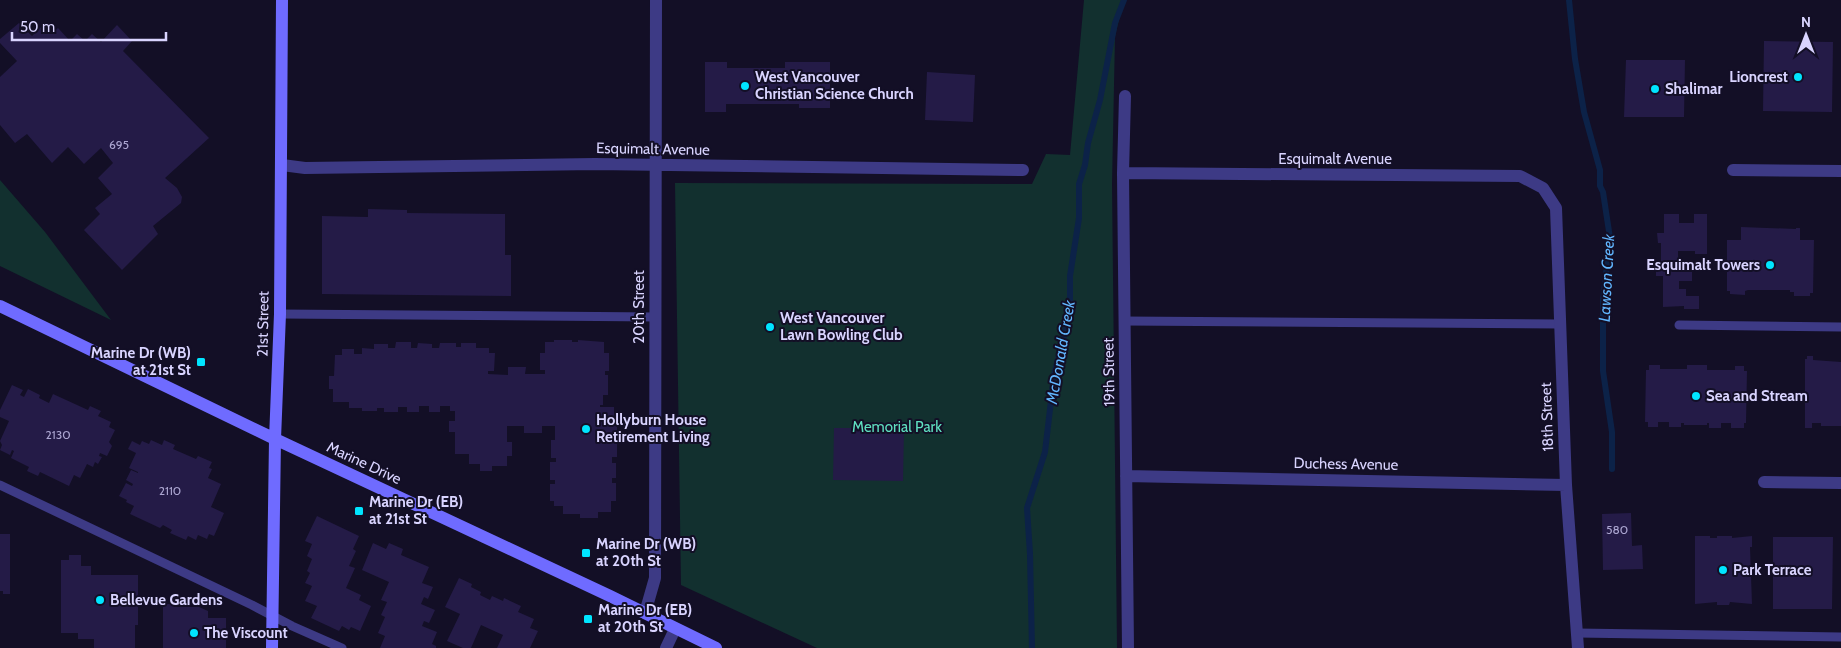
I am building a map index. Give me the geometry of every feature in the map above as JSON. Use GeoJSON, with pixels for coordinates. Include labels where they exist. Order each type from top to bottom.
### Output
{"type":"FeatureCollection","features":[{"type":"Feature","properties":{"kind":"main road","name":"21st Street"},"geometry":{"type":"LineString","coordinates":[[272,648],[275,439],[280,314],[282,0]]}},
{"type":"Feature","properties":{"kind":"main road","name":"Marine Drive"},"geometry":{"type":"LineString","coordinates":[[0,306],[716,648]]}},
{"type":"Feature","properties":{"kind":"street","name":"20th Street"},"geometry":{"type":"LineString","coordinates":[[645,613],[655,578],[656,0]]}},
{"type":"Feature","properties":{"kind":"street","name":"19th Street"},"geometry":{"type":"LineString","coordinates":[[1125,96],[1123,173],[1128,648]]}},
{"type":"Feature","properties":{"kind":"street","name":"Esquimalt Avenue"},"geometry":{"type":"LineString","coordinates":[[282,166],[305,168],[539,164],[1023,170]]}},
{"type":"Feature","properties":{"kind":"street"},"geometry":{"type":"LineString","coordinates":[[1733,170],[1841,171]]}},
{"type":"Feature","properties":{"kind":"street","name":"Esquimalt Avenue"},"geometry":{"type":"LineString","coordinates":[[1123,173],[1520,176],[1544,188]]}},
{"type":"Feature","properties":{"kind":"street","name":"18th Street"},"geometry":{"type":"LineString","coordinates":[[1544,188],[1556,208],[1566,485],[1578,648]]}},
{"type":"Feature","properties":{"kind":"street","name":"Duchess Avenue"},"geometry":{"type":"LineString","coordinates":[[1126,476],[1566,485]]}},
{"type":"Feature","properties":{"kind":"street"},"geometry":{"type":"LineString","coordinates":[[1764,482],[1841,483]]}},
{"type":"Feature","properties":{"kind":"street"},"geometry":{"type":"LineString","coordinates":[[666,648],[675,629]]}},
{"type":"Feature","properties":{"kind":"lane"},"geometry":{"type":"LineString","coordinates":[[280,314],[656,317]]}},
{"type":"Feature","properties":{"kind":"lane"},"geometry":{"type":"LineString","coordinates":[[1124,321],[1560,324]]}},
{"type":"Feature","properties":{"kind":"lane"},"geometry":{"type":"LineString","coordinates":[[1679,325],[1841,327]]}},
{"type":"Feature","properties":{"kind":"lane"},"geometry":{"type":"LineString","coordinates":[[0,486],[342,648]]}},
{"type":"Feature","properties":{"kind":"lane"},"geometry":{"type":"LineString","coordinates":[[1577,634],[1841,637]]}},
{"type":"Feature","properties":{"kind":"green space","name":"Memorial Park"},"geometry":{"type":"Polygon","coordinates":[[[1084,0],[1124,0],[1115,36],[1112,184],[1117,648],[817,648],[681,585],[675,183],[1032,184],[1046,154],[1070,155],[1084,0]]]}},
{"type":"Feature","properties":{"kind":"green space"},"geometry":{"type":"Polygon","coordinates":[[[0,180],[45,232],[111,320],[0,266],[0,180]]]}},
{"type":"Feature","properties":{"kind":"building"},"geometry":{"type":"Polygon","coordinates":[[[19,23],[32,36],[44,24],[53,32],[58,28],[70,41],[77,34],[85,41],[92,34],[101,42],[117,25],[132,41],[123,51],[209,138],[165,178],[177,188],[182,197],[181,203],[153,226],[158,234],[122,270],[84,230],[100,214],[95,208],[112,194],[98,178],[113,163],[101,148],[84,164],[68,147],[52,163],[27,134],[15,143],[0,125],[0,77],[17,61],[0,43],[0,39],[19,23]]]}},
{"type":"Feature","properties":{"kind":"building","name":"Lioncrest"},"geometry":{"type":"Polygon","coordinates":[[[1764,41],[1833,42],[1832,112],[1763,111],[1764,41]]]}},
{"type":"Feature","properties":{"kind":"building","name":"Shalimar"},"geometry":{"type":"Polygon","coordinates":[[[1626,60],[1685,60],[1684,117],[1624,117],[1626,60]]]}},
{"type":"Feature","properties":{"kind":"building"},"geometry":{"type":"Polygon","coordinates":[[[705,62],[727,62],[727,68],[785,68],[785,62],[830,62],[830,108],[799,108],[799,104],[726,104],[726,112],[705,112],[705,62]]]}},
{"type":"Feature","properties":{"kind":"building"},"geometry":{"type":"Polygon","coordinates":[[[927,72],[975,75],[973,122],[925,120],[927,72]]]}},
{"type":"Feature","properties":{"kind":"building"},"geometry":{"type":"Polygon","coordinates":[[[368,209],[407,210],[407,213],[505,214],[505,255],[511,255],[511,296],[322,294],[322,216],[368,217],[368,209]]]}},
{"type":"Feature","properties":{"kind":"building"},"geometry":{"type":"Polygon","coordinates":[[[1664,214],[1679,214],[1679,223],[1694,223],[1694,214],[1707,214],[1707,254],[1695,254],[1695,251],[1678,251],[1678,268],[1692,267],[1692,281],[1679,281],[1679,289],[1686,289],[1686,296],[1699,296],[1699,309],[1684,309],[1684,306],[1663,307],[1663,276],[1656,276],[1656,268],[1661,268],[1661,243],[1658,243],[1657,233],[1664,233],[1664,214]]]}},
{"type":"Feature","properties":{"kind":"building","name":"Esquimalt Towers"},"geometry":{"type":"Polygon","coordinates":[[[1741,227],[1800,228],[1800,240],[1814,240],[1813,293],[1810,293],[1810,296],[1794,296],[1794,292],[1790,292],[1790,290],[1748,290],[1745,291],[1745,295],[1730,294],[1730,291],[1727,291],[1727,240],[1741,240],[1741,227]]]}},
{"type":"Feature","properties":{"kind":"building","name":"Hollyburn House Retirement Living"},"geometry":{"type":"Polygon","coordinates":[[[554,340],[604,342],[604,353],[609,353],[609,371],[605,371],[605,375],[608,375],[608,395],[603,395],[603,405],[600,405],[600,407],[614,407],[614,421],[617,421],[617,436],[612,436],[612,442],[617,442],[617,457],[612,457],[612,463],[616,463],[616,478],[612,478],[612,483],[616,483],[616,501],[611,501],[611,512],[598,512],[598,518],[580,518],[580,514],[563,514],[563,506],[554,506],[554,501],[550,501],[550,484],[555,484],[555,480],[550,480],[550,462],[556,462],[556,458],[551,458],[551,440],[555,440],[555,426],[542,426],[542,433],[524,433],[524,426],[507,426],[507,442],[512,442],[512,456],[507,456],[507,466],[492,466],[492,471],[480,471],[480,464],[469,464],[469,454],[455,454],[455,432],[449,432],[449,421],[455,421],[455,411],[450,411],[450,406],[440,406],[440,412],[429,412],[429,406],[419,406],[419,412],[407,412],[407,407],[398,407],[398,412],[384,412],[384,408],[377,408],[377,411],[362,411],[362,408],[349,408],[349,402],[333,402],[333,389],[329,389],[329,376],[334,376],[335,355],[342,355],[342,349],[354,349],[354,354],[362,354],[362,348],[374,349],[374,344],[388,344],[388,348],[395,348],[396,342],[411,342],[411,348],[417,348],[418,343],[432,344],[432,348],[439,348],[440,343],[456,343],[456,347],[461,347],[461,343],[476,343],[476,348],[489,348],[489,353],[495,353],[494,371],[488,371],[488,374],[508,375],[508,367],[526,367],[525,374],[545,374],[545,370],[540,370],[540,353],[545,353],[545,342],[554,342],[554,340]]]}},
{"type":"Feature","properties":{"kind":"building"},"geometry":{"type":"Polygon","coordinates":[[[1807,356],[1813,356],[1813,360],[1841,362],[1841,426],[1821,426],[1821,423],[1812,423],[1812,428],[1805,428],[1805,359],[1807,359],[1807,356]]]}},
{"type":"Feature","properties":{"kind":"building","name":"Sea and Stream"},"geometry":{"type":"Polygon","coordinates":[[[1649,365],[1660,365],[1660,369],[1687,369],[1687,365],[1707,365],[1707,370],[1735,370],[1735,366],[1744,366],[1744,371],[1747,371],[1746,423],[1744,423],[1744,428],[1731,428],[1731,423],[1721,423],[1721,428],[1709,428],[1709,423],[1707,425],[1684,425],[1684,423],[1681,423],[1681,427],[1669,427],[1669,422],[1658,422],[1658,427],[1648,427],[1648,422],[1645,422],[1646,370],[1649,370],[1649,365]]]}},
{"type":"Feature","properties":{"kind":"building"},"geometry":{"type":"Polygon","coordinates":[[[12,385],[23,390],[20,395],[24,397],[28,389],[40,395],[39,398],[49,403],[53,394],[88,410],[90,406],[101,411],[98,416],[111,422],[109,427],[115,430],[109,442],[112,446],[107,456],[100,453],[99,456],[102,457],[98,464],[95,462],[93,467],[87,464],[80,478],[74,475],[69,486],[40,472],[38,476],[27,471],[29,467],[11,458],[14,451],[12,450],[10,455],[0,450],[2,445],[0,441],[9,421],[0,417],[0,410],[12,385]]]}},
{"type":"Feature","properties":{"kind":"building"},"geometry":{"type":"Polygon","coordinates":[[[856,422],[879,423],[879,428],[904,428],[903,481],[833,480],[834,428],[856,428],[856,422]]]}},
{"type":"Feature","properties":{"kind":"building"},"geometry":{"type":"Polygon","coordinates":[[[151,440],[162,445],[164,440],[175,445],[173,449],[196,459],[198,456],[212,462],[209,468],[212,469],[208,478],[221,484],[211,507],[224,513],[214,536],[209,534],[207,539],[198,535],[196,540],[188,536],[186,540],[170,533],[172,530],[163,525],[160,528],[130,514],[134,506],[119,496],[126,483],[132,486],[133,484],[126,480],[131,470],[138,473],[129,468],[136,453],[128,449],[132,441],[140,445],[142,441],[149,444],[151,440]]]}},
{"type":"Feature","properties":{"kind":"building"},"geometry":{"type":"Polygon","coordinates":[[[1631,513],[1632,546],[1642,545],[1643,569],[1603,570],[1602,514],[1631,513]]]}},
{"type":"Feature","properties":{"kind":"building"},"geometry":{"type":"Polygon","coordinates":[[[317,516],[359,536],[353,549],[356,551],[349,566],[355,568],[346,588],[361,595],[359,600],[371,606],[360,631],[351,627],[349,630],[342,626],[339,631],[311,618],[317,606],[305,601],[312,586],[305,583],[310,573],[307,571],[312,559],[307,556],[312,544],[305,541],[317,516]]]}},
{"type":"Feature","properties":{"kind":"building"},"geometry":{"type":"Polygon","coordinates":[[[0,534],[10,534],[10,594],[3,594],[3,591],[0,591],[0,534]]]}},
{"type":"Feature","properties":{"kind":"building","name":"Park Terrace"},"geometry":{"type":"Polygon","coordinates":[[[1695,536],[1717,538],[1717,536],[1732,536],[1732,538],[1752,536],[1752,547],[1750,547],[1752,604],[1730,602],[1729,605],[1717,605],[1717,602],[1695,604],[1695,536]]]}},
{"type":"Feature","properties":{"kind":"building"},"geometry":{"type":"Polygon","coordinates":[[[1773,537],[1833,537],[1832,609],[1773,609],[1773,537]]]}},
{"type":"Feature","properties":{"kind":"building"},"geometry":{"type":"Polygon","coordinates":[[[373,543],[386,549],[389,543],[403,549],[401,555],[429,567],[422,583],[433,587],[428,599],[424,597],[421,604],[435,610],[429,623],[424,621],[422,626],[437,632],[432,644],[436,648],[380,648],[385,636],[378,633],[385,617],[381,615],[387,602],[381,600],[389,582],[362,570],[373,543]]]}},
{"type":"Feature","properties":{"kind":"building","name":"Bellevue Gardens"},"geometry":{"type":"Polygon","coordinates":[[[69,555],[81,555],[81,566],[91,566],[91,575],[138,575],[138,625],[135,625],[135,648],[94,648],[94,639],[78,639],[78,633],[61,633],[61,560],[69,560],[69,555]]]}},
{"type":"Feature","properties":{"kind":"building"},"geometry":{"type":"Polygon","coordinates":[[[459,578],[472,584],[471,587],[481,592],[480,595],[490,600],[492,596],[503,601],[504,598],[521,606],[518,612],[534,619],[530,628],[538,631],[530,648],[497,648],[503,635],[481,625],[471,648],[463,648],[447,641],[460,614],[445,607],[459,578]]]}},
{"type":"Feature","properties":{"kind":"building","name":"The Viscount"},"geometry":{"type":"Polygon","coordinates":[[[163,604],[174,604],[174,607],[199,607],[208,611],[208,618],[226,618],[226,648],[163,648],[163,604]]]}},
{"type":"Feature","properties":{"kind":"waterway","name":"McDonald Creek"},"geometry":{"type":"LineString","coordinates":[[1032,648],[1027,508],[1045,452],[1054,375],[1070,313],[1070,276],[1079,218],[1079,184],[1100,100],[1115,23],[1124,0]]}},
{"type":"Feature","properties":{"kind":"waterway","name":"Lawson Creek"},"geometry":{"type":"LineString","coordinates":[[1569,0],[1575,59],[1584,112],[1600,170],[1600,186],[1603,192],[1610,238],[1603,301],[1603,371],[1612,432],[1612,469]]}},
{"type":"Feature","properties":{"kind":"place","name":"Lioncrest"},"geometry":{"type":"Point","coordinates":[1798,77]}},
{"type":"Feature","properties":{"kind":"place","name":"West Vancouver Christian Science Church"},"geometry":{"type":"Point","coordinates":[745,86]}},
{"type":"Feature","properties":{"kind":"place","name":"Shalimar"},"geometry":{"type":"Point","coordinates":[1655,89]}},
{"type":"Feature","properties":{"kind":"place","name":"Esquimalt Towers"},"geometry":{"type":"Point","coordinates":[1770,265]}},
{"type":"Feature","properties":{"kind":"place","name":"West Vancouver Lawn Bowling Club"},"geometry":{"type":"Point","coordinates":[770,327]}},
{"type":"Feature","properties":{"kind":"place","name":"Marine Dr (WB) at 21st St"},"geometry":{"type":"Point","coordinates":[201,362]}},
{"type":"Feature","properties":{"kind":"place","name":"Sea and Stream"},"geometry":{"type":"Point","coordinates":[1696,396]}},
{"type":"Feature","properties":{"kind":"place","name":"Hollyburn House Retirement Living"},"geometry":{"type":"Point","coordinates":[586,429]}},
{"type":"Feature","properties":{"kind":"place","name":"Marine Dr (EB) at 21st St"},"geometry":{"type":"Point","coordinates":[359,511]}},
{"type":"Feature","properties":{"kind":"place","name":"Marine Dr (WB) at 20th St"},"geometry":{"type":"Point","coordinates":[586,553]}},
{"type":"Feature","properties":{"kind":"place","name":"Park Terrace"},"geometry":{"type":"Point","coordinates":[1723,570]}},
{"type":"Feature","properties":{"kind":"place","name":"Bellevue Gardens"},"geometry":{"type":"Point","coordinates":[100,600]}},
{"type":"Feature","properties":{"kind":"place","name":"Marine Dr (EB) at 20th St"},"geometry":{"type":"Point","coordinates":[588,619]}},
{"type":"Feature","properties":{"kind":"place","name":"The Viscount"},"geometry":{"type":"Point","coordinates":[194,633]}}]}
